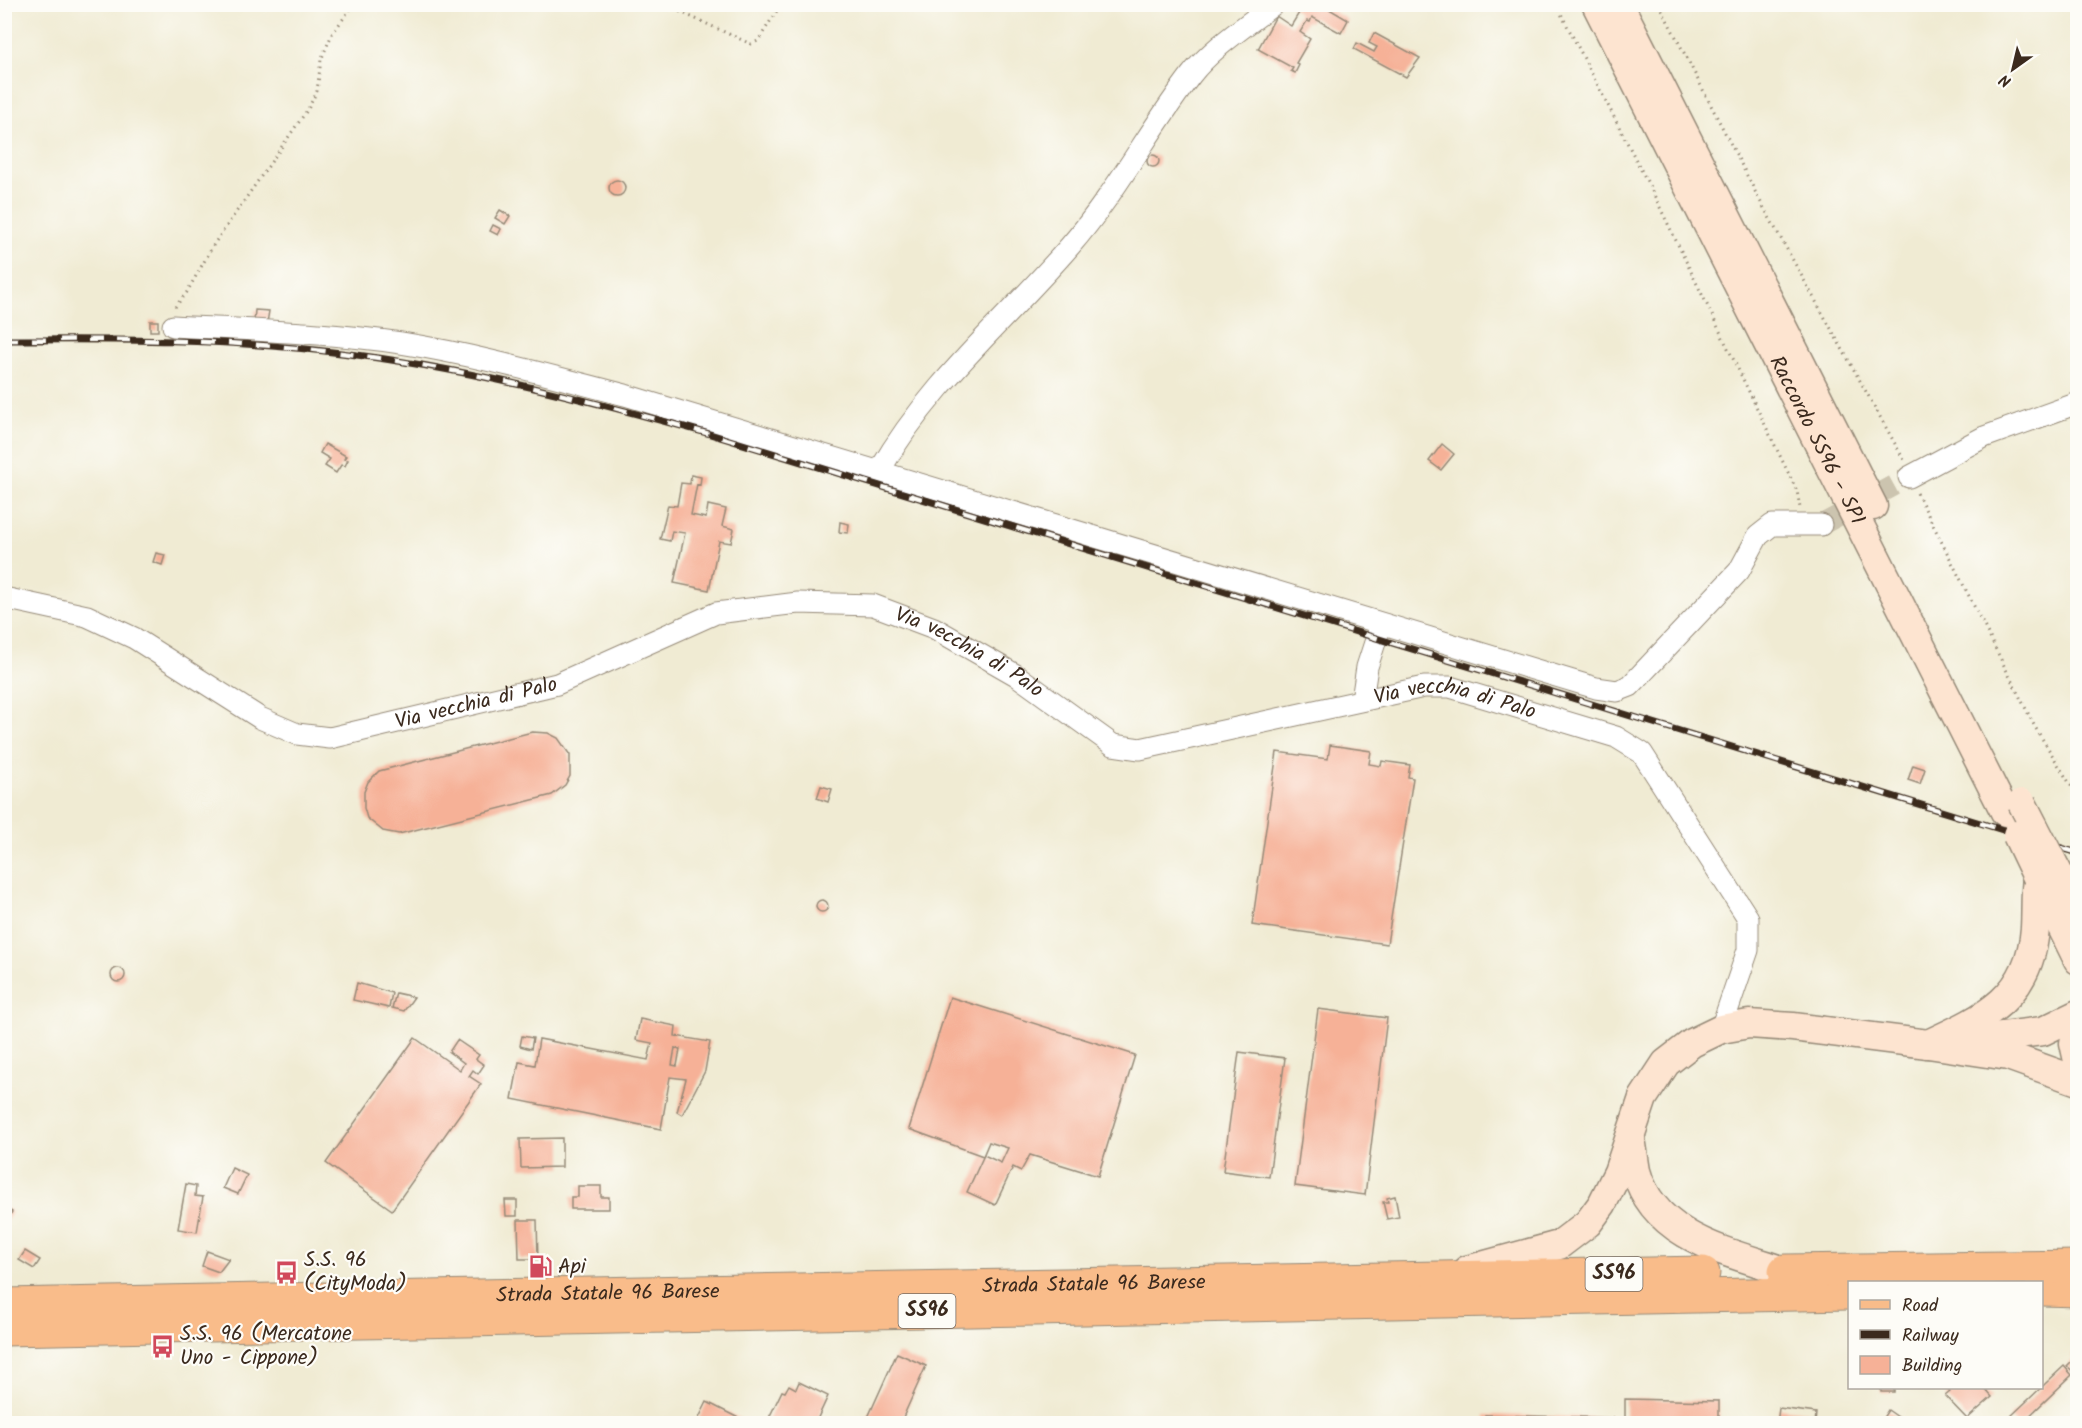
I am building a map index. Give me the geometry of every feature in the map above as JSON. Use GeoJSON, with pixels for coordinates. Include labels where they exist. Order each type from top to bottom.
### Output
{"type":"FeatureCollection","features":[{"type":"Feature","properties":{"kind":"main road","name":"Raccordo SS96 - SP1"},"geometry":{"type":"LineString","coordinates":[[1596,4],[2014,807]]}},
{"type":"Feature","properties":{"kind":"main road","name":"Raccordo SS96 - SP1"},"geometry":{"type":"LineString","coordinates":[[1619,4],[2046,872]]}},
{"type":"Feature","properties":{"kind":"main road"},"geometry":{"type":"LineString","coordinates":[[1928,1044],[1990,1013],[2018,982],[2033,944],[2046,872]]}},
{"type":"Feature","properties":{"kind":"main road"},"geometry":{"type":"LineString","coordinates":[[2046,872],[2078,909]]}},
{"type":"Feature","properties":{"kind":"main road"},"geometry":{"type":"LineString","coordinates":[[2046,872],[2078,960]]}},
{"type":"Feature","properties":{"kind":"main road"},"geometry":{"type":"LineString","coordinates":[[1928,1044],[2025,1035],[2043,1030],[2078,1014]]}},
{"type":"Feature","properties":{"kind":"main road"},"geometry":{"type":"LineString","coordinates":[[2078,1022],[2074,1043],[2078,1061]]}},
{"type":"Feature","properties":{"kind":"main road"},"geometry":{"type":"LineString","coordinates":[[1442,1277],[1559,1245],[1588,1222],[1602,1204],[1618,1172],[1643,1098],[1666,1064],[1692,1043],[1721,1029],[1749,1024],[1793,1027],[1928,1044],[2008,1056],[2078,1081]]}},
{"type":"Feature","properties":{"kind":"main road"},"geometry":{"type":"LineString","coordinates":[[1631,1134],[1636,1172],[1650,1203],[1672,1226],[1702,1243],[1785,1271]]}},
{"type":"Feature","properties":{"kind":"main road","name":"Strada Statale 96 Barese"},"geometry":{"type":"LineString","coordinates":[[4,1305],[2078,1267]]}},
{"type":"Feature","properties":{"kind":"main road"},"geometry":{"type":"LineString","coordinates":[[2043,1289],[2078,1290]]}},
{"type":"Feature","properties":{"kind":"main road","name":"Strada Statale 96 Barese"},"geometry":{"type":"LineString","coordinates":[[4,1329],[1848,1293]]}},
{"type":"Feature","properties":{"kind":"street"},"geometry":{"type":"LineString","coordinates":[[880,470],[895,444],[971,349],[1070,246],[1122,180],[1192,74],[1231,36],[1274,4]]}},
{"type":"Feature","properties":{"kind":"street"},"geometry":{"type":"LineString","coordinates":[[173,326],[301,333],[401,343],[500,363],[624,395],[880,470],[1381,624],[1596,688],[1617,691],[1630,686],[1738,572],[1758,536],[1772,525],[1813,525]]}},
{"type":"Feature","properties":{"kind":"street"},"geometry":{"type":"LineString","coordinates":[[1909,477],[1984,437],[2078,403]]}},
{"type":"Feature","properties":{"kind":"street","name":"Via vecchia di Palo"},"geometry":{"type":"LineString","coordinates":[[4,598],[87,616],[134,638],[260,718],[297,734],[330,738],[557,684],[716,613],[798,603],[873,604],[934,628],[1016,675],[1113,745],[1140,749],[1424,687],[1450,687],[1616,737],[1642,753],[1748,918],[1748,950],[1721,1029]]}},
{"type":"Feature","properties":{"kind":"street"},"geometry":{"type":"LineString","coordinates":[[1362,700],[1367,667],[1381,624]]}},
{"type":"Feature","properties":{"kind":"path"},"geometry":{"type":"LineString","coordinates":[[173,326],[175,308],[187,292],[214,244],[308,109],[317,91],[324,51],[332,34],[354,4]]}},
{"type":"Feature","properties":{"kind":"path"},"geometry":{"type":"LineString","coordinates":[[663,4],[751,44],[758,40],[781,4]]}},
{"type":"Feature","properties":{"kind":"path"},"geometry":{"type":"LineString","coordinates":[[1556,4],[1654,195],[1813,525]]}},
{"type":"Feature","properties":{"kind":"path"},"geometry":{"type":"LineString","coordinates":[[1659,4],[1759,199],[1904,460],[1909,477],[2036,727],[2078,797]]}},
{"type":"Feature","properties":{"kind":"building"},"geometry":{"type":"Polygon","coordinates":[[[1289,4],[1321,4],[1348,20],[1341,33],[1312,17],[1310,22],[1307,21],[1300,32],[1310,39],[1296,63],[1299,65],[1295,73],[1291,71],[1293,68],[1258,49],[1276,16],[1291,26],[1299,13],[1289,4]]]}},
{"type":"Feature","properties":{"kind":"building"},"geometry":{"type":"Polygon","coordinates":[[[1374,33],[1420,58],[1406,77],[1354,49],[1357,43],[1374,52],[1377,47],[1369,43],[1374,33]]]}},
{"type":"Feature","properties":{"kind":"building"},"geometry":{"type":"Polygon","coordinates":[[[1155,155],[1159,161],[1155,167],[1151,167],[1147,159],[1155,155]]]}},
{"type":"Feature","properties":{"kind":"building"},"geometry":{"type":"Polygon","coordinates":[[[617,180],[623,182],[625,188],[623,194],[617,196],[611,194],[609,188],[611,182],[617,180]]]}},
{"type":"Feature","properties":{"kind":"building"},"geometry":{"type":"Polygon","coordinates":[[[500,210],[510,216],[505,224],[495,218],[500,210]]]}},
{"type":"Feature","properties":{"kind":"building"},"geometry":{"type":"Polygon","coordinates":[[[493,225],[501,229],[498,235],[490,231],[493,225]]]}},
{"type":"Feature","properties":{"kind":"building"},"geometry":{"type":"Polygon","coordinates":[[[255,310],[269,311],[267,323],[254,322],[255,310]]]}},
{"type":"Feature","properties":{"kind":"building"},"geometry":{"type":"Polygon","coordinates":[[[150,321],[158,321],[158,331],[150,331],[150,321]]]}},
{"type":"Feature","properties":{"kind":"building"},"geometry":{"type":"Polygon","coordinates":[[[325,444],[346,456],[344,459],[348,460],[345,466],[341,465],[336,473],[325,466],[330,459],[320,453],[325,444]]]}},
{"type":"Feature","properties":{"kind":"building"},"geometry":{"type":"Polygon","coordinates":[[[1442,444],[1454,454],[1441,470],[1429,461],[1442,444]]]}},
{"type":"Feature","properties":{"kind":"building"},"geometry":{"type":"Polygon","coordinates":[[[691,475],[701,477],[700,485],[697,484],[691,515],[706,518],[708,505],[726,509],[722,526],[734,529],[731,543],[719,541],[709,590],[674,583],[685,533],[672,531],[670,541],[660,539],[668,505],[677,506],[681,483],[690,484],[691,475]]]}},
{"type":"Feature","properties":{"kind":"building"},"geometry":{"type":"Polygon","coordinates":[[[840,522],[849,524],[848,533],[839,532],[840,522]]]}},
{"type":"Feature","properties":{"kind":"building"},"geometry":{"type":"Polygon","coordinates":[[[156,553],[165,555],[162,565],[153,562],[156,553]]]}},
{"type":"Feature","properties":{"kind":"building"},"geometry":{"type":"Polygon","coordinates":[[[532,732],[548,733],[558,738],[570,755],[570,776],[565,785],[552,795],[399,834],[383,831],[367,818],[364,808],[364,792],[368,782],[379,771],[532,732]]]}},
{"type":"Feature","properties":{"kind":"building"},"geometry":{"type":"Polygon","coordinates":[[[1330,745],[1371,751],[1369,764],[1381,766],[1382,761],[1410,765],[1408,777],[1413,778],[1387,944],[1252,925],[1277,752],[1328,759],[1330,745]]]}},
{"type":"Feature","properties":{"kind":"building"},"geometry":{"type":"Polygon","coordinates":[[[1913,765],[1925,769],[1920,784],[1908,780],[1913,765]]]}},
{"type":"Feature","properties":{"kind":"building"},"geometry":{"type":"Polygon","coordinates":[[[821,786],[832,789],[828,802],[817,798],[821,786]]]}},
{"type":"Feature","properties":{"kind":"building"},"geometry":{"type":"Polygon","coordinates":[[[824,900],[827,901],[827,911],[820,912],[817,911],[816,904],[817,901],[824,900]]]}},
{"type":"Feature","properties":{"kind":"building"},"geometry":{"type":"Polygon","coordinates":[[[118,968],[123,970],[125,975],[123,980],[118,982],[113,980],[111,975],[113,970],[118,968]]]}},
{"type":"Feature","properties":{"kind":"building"},"geometry":{"type":"Polygon","coordinates":[[[357,983],[392,993],[389,1008],[353,1000],[357,983]]]}},
{"type":"Feature","properties":{"kind":"building"},"geometry":{"type":"Polygon","coordinates":[[[396,993],[414,997],[404,1011],[392,1008],[396,993]]]}},
{"type":"Feature","properties":{"kind":"building"},"geometry":{"type":"Polygon","coordinates":[[[950,997],[1135,1055],[1098,1176],[1030,1155],[1021,1171],[1013,1167],[995,1205],[967,1192],[984,1155],[1001,1163],[1008,1148],[989,1142],[983,1156],[909,1129],[950,997]]]}},
{"type":"Feature","properties":{"kind":"building"},"geometry":{"type":"Polygon","coordinates":[[[1318,1009],[1387,1018],[1365,1195],[1295,1186],[1318,1009]]]}},
{"type":"Feature","properties":{"kind":"building"},"geometry":{"type":"Polygon","coordinates":[[[640,1019],[676,1026],[675,1036],[710,1042],[705,1071],[682,1115],[677,1112],[686,1079],[670,1077],[661,1129],[512,1099],[519,1062],[535,1065],[539,1039],[648,1060],[652,1043],[636,1040],[640,1019]],[[675,1048],[672,1065],[677,1066],[680,1049],[675,1048]]]}},
{"type":"Feature","properties":{"kind":"building"},"geometry":{"type":"Polygon","coordinates":[[[522,1036],[533,1038],[531,1049],[520,1046],[522,1036]]]}},
{"type":"Feature","properties":{"kind":"building"},"geometry":{"type":"Polygon","coordinates":[[[415,1038],[460,1070],[464,1063],[449,1052],[457,1040],[479,1055],[476,1059],[484,1065],[478,1074],[473,1070],[469,1076],[481,1084],[392,1210],[326,1163],[415,1038]]]}},
{"type":"Feature","properties":{"kind":"building"},"geometry":{"type":"Polygon","coordinates":[[[1239,1052],[1285,1058],[1269,1177],[1223,1171],[1239,1052]]]}},
{"type":"Feature","properties":{"kind":"building"},"geometry":{"type":"Polygon","coordinates":[[[562,1138],[562,1167],[521,1168],[520,1139],[562,1138]]]}},
{"type":"Feature","properties":{"kind":"building"},"geometry":{"type":"Polygon","coordinates":[[[232,1168],[247,1175],[238,1194],[223,1188],[232,1168]]]}},
{"type":"Feature","properties":{"kind":"building"},"geometry":{"type":"Polygon","coordinates":[[[186,1184],[196,1186],[195,1196],[203,1197],[197,1232],[178,1229],[186,1184]]]}},
{"type":"Feature","properties":{"kind":"building"},"geometry":{"type":"Polygon","coordinates":[[[578,1186],[601,1186],[601,1197],[609,1197],[609,1209],[571,1209],[571,1197],[578,1197],[578,1186]]]}},
{"type":"Feature","properties":{"kind":"building"},"geometry":{"type":"Polygon","coordinates":[[[1395,1196],[1399,1217],[1387,1219],[1383,1202],[1388,1202],[1387,1198],[1395,1196]]]}},
{"type":"Feature","properties":{"kind":"building"},"geometry":{"type":"Polygon","coordinates":[[[505,1200],[517,1200],[517,1216],[506,1216],[505,1200]]]}},
{"type":"Feature","properties":{"kind":"building"},"geometry":{"type":"Polygon","coordinates":[[[4,1207],[12,1212],[4,1224],[4,1207]]]}},
{"type":"Feature","properties":{"kind":"building"},"geometry":{"type":"Polygon","coordinates":[[[518,1220],[537,1220],[538,1259],[519,1259],[518,1220]]]}},
{"type":"Feature","properties":{"kind":"building"},"geometry":{"type":"Polygon","coordinates":[[[25,1251],[40,1260],[34,1269],[19,1260],[25,1251]]]}},
{"type":"Feature","properties":{"kind":"building"},"geometry":{"type":"Polygon","coordinates":[[[207,1251],[229,1259],[219,1272],[202,1266],[207,1251]]]}},
{"type":"Feature","properties":{"kind":"building"},"geometry":{"type":"Polygon","coordinates":[[[2078,1308],[2078,1322],[2070,1322],[2078,1308]]]}},
{"type":"Feature","properties":{"kind":"building"},"geometry":{"type":"Polygon","coordinates":[[[2078,1350],[2078,1371],[2075,1373],[2067,1366],[2074,1359],[2072,1356],[2078,1350]]]}},
{"type":"Feature","properties":{"kind":"building"},"geometry":{"type":"Polygon","coordinates":[[[897,1353],[926,1366],[900,1424],[865,1424],[897,1353]]]}},
{"type":"Feature","properties":{"kind":"building"},"geometry":{"type":"Polygon","coordinates":[[[2064,1366],[2072,1375],[2021,1424],[2016,1424],[2010,1417],[2040,1389],[2043,1389],[2043,1386],[2064,1366]]]}},
{"type":"Feature","properties":{"kind":"building"},"geometry":{"type":"Polygon","coordinates":[[[799,1382],[828,1396],[815,1424],[766,1424],[782,1391],[785,1392],[789,1385],[796,1389],[799,1382]]]}},
{"type":"Feature","properties":{"kind":"building"},"geometry":{"type":"Polygon","coordinates":[[[1881,1389],[1894,1389],[1894,1392],[1881,1392],[1881,1389]]]}},
{"type":"Feature","properties":{"kind":"building"},"geometry":{"type":"Polygon","coordinates":[[[1947,1389],[1985,1389],[1992,1397],[1967,1419],[1945,1396],[1950,1392],[1947,1389]]]}},
{"type":"Feature","properties":{"kind":"building"},"geometry":{"type":"Polygon","coordinates":[[[1625,1399],[1719,1401],[1719,1424],[1485,1424],[1485,1415],[1625,1418],[1625,1399]]]}},
{"type":"Feature","properties":{"kind":"building"},"geometry":{"type":"Polygon","coordinates":[[[707,1402],[750,1424],[696,1424],[707,1402]]]}},
{"type":"Feature","properties":{"kind":"building"},"geometry":{"type":"Polygon","coordinates":[[[1779,1408],[1816,1413],[1815,1424],[1777,1424],[1779,1408]]]}},
{"type":"Feature","properties":{"kind":"building"},"geometry":{"type":"Polygon","coordinates":[[[1888,1410],[1908,1424],[1879,1424],[1888,1410]]]}},
{"type":"Feature","properties":{"kind":"tunnel"},"geometry":{"type":"LineString","coordinates":[[1821,525],[1909,477]]}},
{"type":"Feature","properties":{"kind":"railway"},"geometry":{"type":"LineString","coordinates":[[4,340],[173,341],[299,348],[434,367],[573,397],[710,434],[2078,853]]}},
{"type":"Feature","properties":{"kind":"place","name":"Api"},"geometry":{"type":"Point","coordinates":[540,1267]}},
{"type":"Feature","properties":{"kind":"place","name":"S.S. 96 (CityModa)"},"geometry":{"type":"Point","coordinates":[286,1272]}},
{"type":"Feature","properties":{"kind":"place","name":"S.S. 96 (Mercatone Uno - Cippone)"},"geometry":{"type":"Point","coordinates":[162,1346]}}]}
